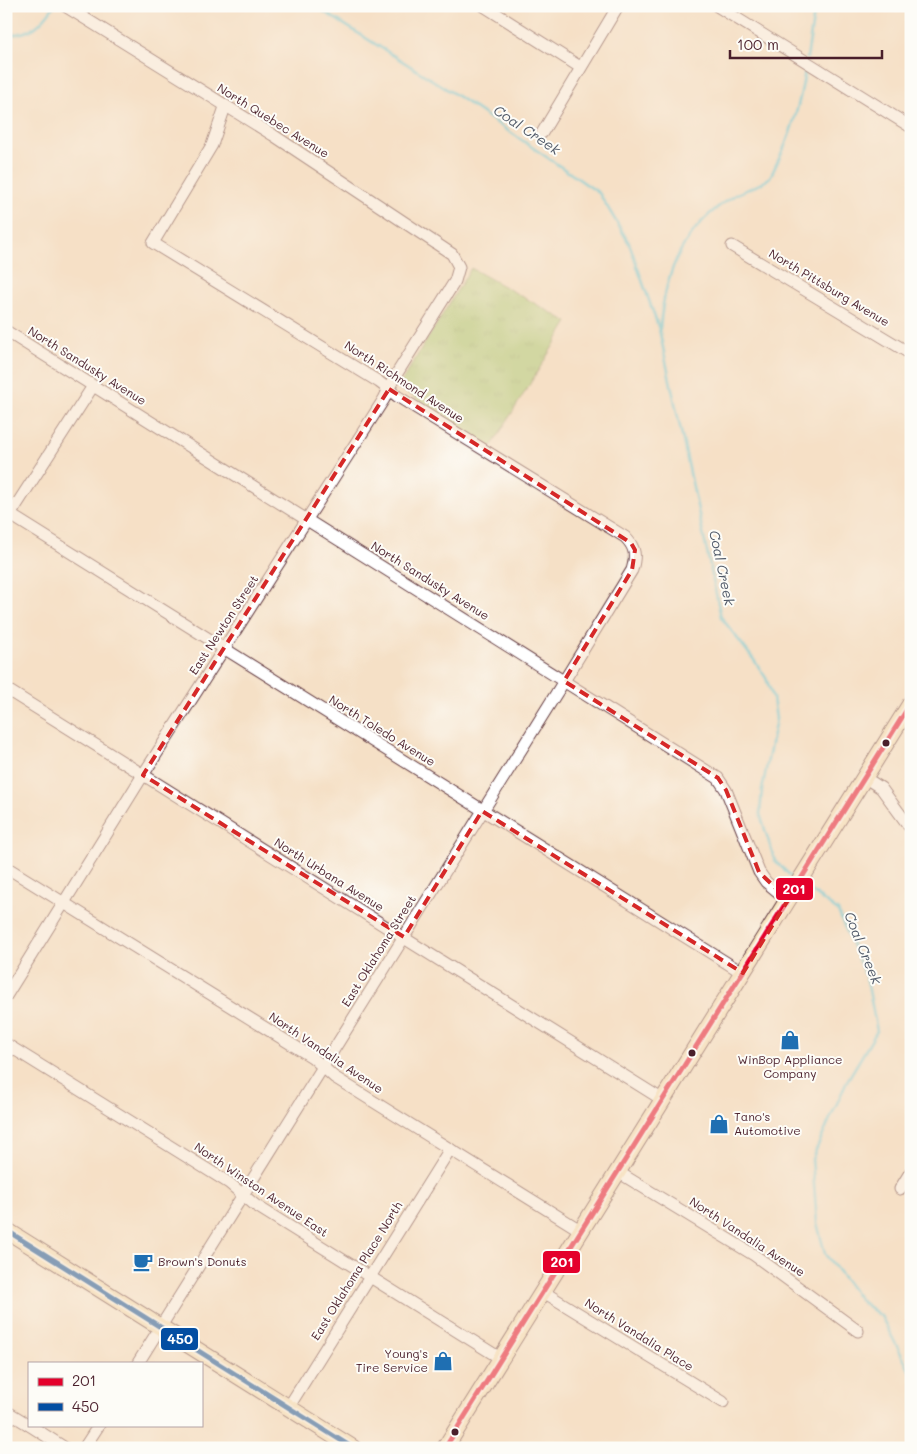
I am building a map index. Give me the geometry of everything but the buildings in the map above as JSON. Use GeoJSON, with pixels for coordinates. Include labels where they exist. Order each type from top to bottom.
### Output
{"type":"FeatureCollection","features":[{"type":"Feature","properties":{"kind":"main road"},"geometry":{"type":"LineString","coordinates":[[445,1448],[911,703]]}},
{"type":"Feature","properties":{"kind":"main road"},"geometry":{"type":"LineString","coordinates":[[6,1230],[353,1448]]}},
{"type":"Feature","properties":{"kind":"street","name":"North Quebec Avenue"},"geometry":{"type":"LineString","coordinates":[[65,6],[225,107],[273,135],[452,254],[458,267]]}},
{"type":"Feature","properties":{"kind":"street"},"geometry":{"type":"LineString","coordinates":[[484,6],[580,67]]}},
{"type":"Feature","properties":{"kind":"street"},"geometry":{"type":"LineString","coordinates":[[542,133],[618,6]]}},
{"type":"Feature","properties":{"kind":"street"},"geometry":{"type":"LineString","coordinates":[[717,6],[911,127]]}},
{"type":"Feature","properties":{"kind":"street","name":"North Richmond Avenue"},"geometry":{"type":"LineString","coordinates":[[225,107],[212,145],[153,243],[625,537],[635,550]]}},
{"type":"Feature","properties":{"kind":"street","name":"North Pittsburg Avenue"},"geometry":{"type":"LineString","coordinates":[[732,246],[911,354]]}},
{"type":"Feature","properties":{"kind":"street","name":"East Newton Street"},"geometry":{"type":"LineString","coordinates":[[6,996],[455,281],[458,267]]}},
{"type":"Feature","properties":{"kind":"street","name":"North Sandusky Avenue"},"geometry":{"type":"LineString","coordinates":[[6,331],[718,778],[726,790],[759,872],[766,882],[790,897]]}},
{"type":"Feature","properties":{"kind":"street"},"geometry":{"type":"LineString","coordinates":[[8,513],[93,386]]}},
{"type":"Feature","properties":{"kind":"street","name":"North Toledo Avenue"},"geometry":{"type":"LineString","coordinates":[[8,513],[743,973]]}},
{"type":"Feature","properties":{"kind":"street","name":"East Oklahoma Street"},"geometry":{"type":"LineString","coordinates":[[139,1362],[632,570],[635,550]]}},
{"type":"Feature","properties":{"kind":"street","name":"North Urbana Avenue"},"geometry":{"type":"LineString","coordinates":[[6,689],[663,1100]]}},
{"type":"Feature","properties":{"kind":"street"},"geometry":{"type":"LineString","coordinates":[[864,778],[880,788],[911,829]]}},
{"type":"Feature","properties":{"kind":"street","name":"North Vandalia Avenue"},"geometry":{"type":"LineString","coordinates":[[6,866],[312,1057],[334,1077],[580,1230]]}},
{"type":"Feature","properties":{"kind":"street","name":"North Winston Avenue East"},"geometry":{"type":"LineString","coordinates":[[6,1044],[229,1183],[255,1205],[500,1358]]}},
{"type":"Feature","properties":{"kind":"street","name":"East Oklahoma Place North"},"geometry":{"type":"LineString","coordinates":[[288,1408],[450,1149]]}},
{"type":"Feature","properties":{"kind":"street"},"geometry":{"type":"LineString","coordinates":[[900,1189],[911,1171]]}},
{"type":"Feature","properties":{"kind":"street","name":"North Vandalia Avenue"},"geometry":{"type":"LineString","coordinates":[[618,1172],[754,1255],[858,1331]]}},
{"type":"Feature","properties":{"kind":"street","name":"North Vandalia Place"},"geometry":{"type":"LineString","coordinates":[[542,1291],[723,1402]]}},
{"type":"Feature","properties":{"kind":"street"},"geometry":{"type":"LineString","coordinates":[[6,1411],[28,1424]]}},
{"type":"Feature","properties":{"kind":"street"},"geometry":{"type":"LineString","coordinates":[[31,1426],[65,1448]]}},
{"type":"Feature","properties":{"kind":"street"},"geometry":{"type":"LineString","coordinates":[[84,1448],[98,1426]]}},
{"type":"Feature","properties":{"kind":"highlighted area"},"geometry":{"type":"Polygon","coordinates":[[[389,389],[631,543],[635,550],[632,570],[564,681],[718,778],[726,790],[759,872],[788,900],[743,973],[482,811],[404,937],[143,775],[389,389]]]}},
{"type":"Feature","properties":{"kind":"green space"},"geometry":{"type":"Polygon","coordinates":[[[471,268],[568,322],[491,447],[398,387],[471,268]]]}},
{"type":"Feature","properties":{"kind":"waterway"},"geometry":{"type":"LineString","coordinates":[[6,35],[23,33],[34,28],[40,24],[54,6]]}},
{"type":"Feature","properties":{"kind":"waterway","name":"Coal Creek"},"geometry":{"type":"LineString","coordinates":[[315,6],[456,95],[599,193],[629,243],[659,329],[721,617],[766,678],[773,698],[776,719],[762,790],[760,814],[775,861],[794,879]]}},
{"type":"Feature","properties":{"kind":"waterway","name":"Coal Creek"},"geometry":{"type":"LineString","coordinates":[[807,58],[815,6]]}},
{"type":"Feature","properties":{"kind":"waterway","name":"Coal Creek"},"geometry":{"type":"LineString","coordinates":[[660,328],[672,268],[690,236],[717,207],[735,195],[766,181],[772,174],[792,128],[802,90],[806,64]]}},
{"type":"Feature","properties":{"kind":"waterway","name":"Coal Creek"},"geometry":{"type":"LineString","coordinates":[[803,885],[838,911],[867,980],[877,1031],[847,1081],[812,1159],[817,1223],[825,1254],[862,1302],[881,1316],[911,1373]]}},
{"type":"Feature","properties":{"kind":"transit line","name":"201"},"geometry":{"type":"LineString","coordinates":[[445,1448],[911,703]]}},
{"type":"Feature","properties":{"kind":"transit line","name":"450"},"geometry":{"type":"LineString","coordinates":[[6,1230],[353,1448]]}},
{"type":"Feature","properties":{"kind":"place","name":"WinBop Appliance Company"},"geometry":{"type":"Point","coordinates":[790,1040]}},
{"type":"Feature","properties":{"kind":"place","name":"Tano's Automotive"},"geometry":{"type":"Point","coordinates":[719,1124]}},
{"type":"Feature","properties":{"kind":"place","name":"Brown's Donuts"},"geometry":{"type":"Point","coordinates":[143,1262]}},
{"type":"Feature","properties":{"kind":"place","name":"Young's Tire Service"},"geometry":{"type":"Point","coordinates":[443,1361]}}]}
